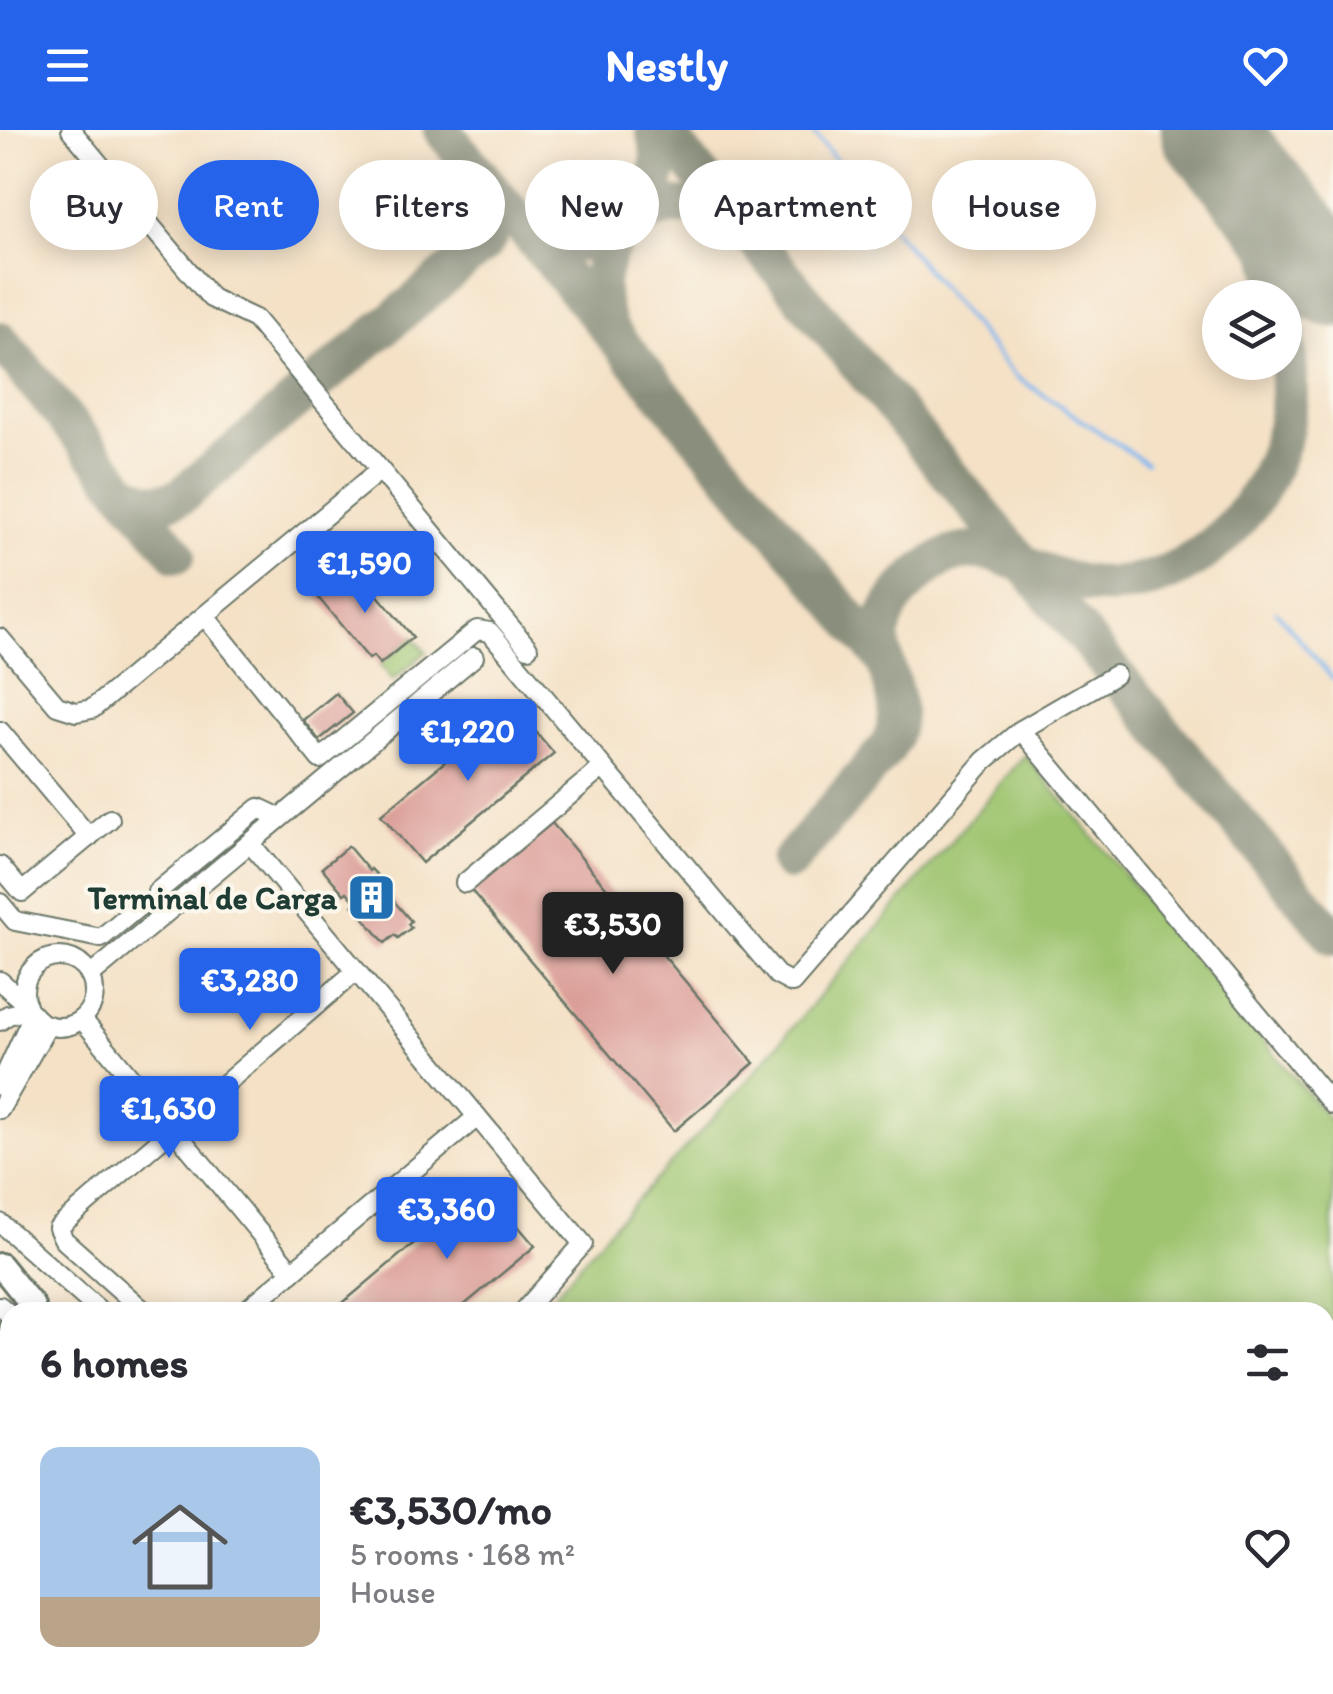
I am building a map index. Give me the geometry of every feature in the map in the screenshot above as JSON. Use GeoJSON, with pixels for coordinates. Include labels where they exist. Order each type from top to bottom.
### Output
{"type":"FeatureCollection","features":[{"type":"Feature","properties":{"kind":"main road"},"geometry":{"type":"LineString","coordinates":[[0,1266],[29,1302]]}},
{"type":"Feature","properties":{"kind":"main road"},"geometry":{"type":"LineString","coordinates":[[0,1283],[25,1302]]}},
{"type":"Feature","properties":{"kind":"street"},"geometry":{"type":"LineString","coordinates":[[70,130],[211,298],[254,319],[380,470],[519,647],[603,767],[777,974],[792,984],[984,761],[1021,730],[1115,675]]}},
{"type":"Feature","properties":{"kind":"street"},"geometry":{"type":"LineString","coordinates":[[0,638],[57,706],[76,712],[92,708],[380,470]]}},
{"type":"Feature","properties":{"kind":"street"},"geometry":{"type":"LineString","coordinates":[[210,624],[320,759],[477,630],[490,632],[519,647]]}},
{"type":"Feature","properties":{"kind":"street"},"geometry":{"type":"LineString","coordinates":[[90,976],[474,657]]}},
{"type":"Feature","properties":{"kind":"street"},"geometry":{"type":"LineString","coordinates":[[1021,730],[1333,1104]]}},
{"type":"Feature","properties":{"kind":"street"},"geometry":{"type":"LineString","coordinates":[[0,731],[89,837]]}},
{"type":"Feature","properties":{"kind":"street"},"geometry":{"type":"LineString","coordinates":[[465,883],[603,767]]}},
{"type":"Feature","properties":{"kind":"street"},"geometry":{"type":"LineString","coordinates":[[160,918],[157,892],[259,808],[280,818]]}},
{"type":"Feature","properties":{"kind":"street"},"geometry":{"type":"LineString","coordinates":[[0,866],[22,892],[110,819]]}},
{"type":"Feature","properties":{"kind":"street"},"geometry":{"type":"LineString","coordinates":[[250,843],[583,1244],[532,1302]]}},
{"type":"Feature","properties":{"kind":"street"},"geometry":{"type":"LineString","coordinates":[[0,903],[15,921],[101,938],[143,904]]}},
{"type":"Feature","properties":{"kind":"street"},"geometry":{"type":"LineString","coordinates":[[0,1022],[8,1015],[34,1014],[72,1025],[82,1018],[94,998],[90,976],[82,966],[60,957],[38,964],[29,973],[24,994],[34,1014],[0,1109]]}},
{"type":"Feature","properties":{"kind":"street"},"geometry":{"type":"LineString","coordinates":[[134,1302],[64,1240],[58,1228],[356,971]]}},
{"type":"Feature","properties":{"kind":"street"},"geometry":{"type":"LineString","coordinates":[[0,978],[29,973]]}},
{"type":"Feature","properties":{"kind":"street"},"geometry":{"type":"LineString","coordinates":[[0,978],[34,1014]]}},
{"type":"Feature","properties":{"kind":"street"},"geometry":{"type":"LineString","coordinates":[[0,1086],[34,1014]]}},
{"type":"Feature","properties":{"kind":"street"},"geometry":{"type":"LineString","coordinates":[[82,1018],[292,1272]]}},
{"type":"Feature","properties":{"kind":"street"},"geometry":{"type":"LineString","coordinates":[[256,1302],[477,1117]]}},
{"type":"Feature","properties":{"kind":"street"},"geometry":{"type":"LineString","coordinates":[[0,1223],[90,1302]]}},
{"type":"Feature","properties":{"kind":"green space"},"geometry":{"type":"Polygon","coordinates":[[[413,637],[426,652],[393,680],[380,664],[413,637]]]}},
{"type":"Feature","properties":{"kind":"green space"},"geometry":{"type":"Polygon","coordinates":[[[1025,755],[1333,1124],[1333,1302],[548,1302],[606,1233],[733,1097],[1025,755]]]}},
{"type":"Feature","properties":{"kind":"building"},"geometry":{"type":"Polygon","coordinates":[[[353,566],[413,637],[380,664],[373,656],[369,659],[317,596],[353,566]]]}},
{"type":"Feature","properties":{"kind":"building"},"geometry":{"type":"Polygon","coordinates":[[[336,693],[353,713],[319,740],[303,720],[336,693]]]}},
{"type":"Feature","properties":{"kind":"building"},"geometry":{"type":"Polygon","coordinates":[[[513,705],[554,753],[422,863],[381,815],[513,705]]]}},
{"type":"Feature","properties":{"kind":"building"},"geometry":{"type":"Polygon","coordinates":[[[552,823],[754,1063],[674,1131],[471,890],[552,823]]]}},
{"type":"Feature","properties":{"kind":"building","name":"Terminal de Carga"},"geometry":{"type":"Polygon","coordinates":[[[348,846],[376,874],[373,877],[411,921],[411,928],[398,938],[395,935],[385,943],[353,905],[356,902],[322,868],[348,846]]]}},
{"type":"Feature","properties":{"kind":"building"},"geometry":{"type":"Polygon","coordinates":[[[483,1185],[535,1246],[468,1302],[344,1302],[483,1185]]]}},
{"type":"Feature","properties":{"kind":"waterway"},"geometry":{"type":"LineString","coordinates":[[811,130],[836,160]]}},
{"type":"Feature","properties":{"kind":"waterway"},"geometry":{"type":"LineString","coordinates":[[910,250],[1015,376],[1146,463]]}},
{"type":"Feature","properties":{"kind":"waterway"},"geometry":{"type":"LineString","coordinates":[[1276,611],[1333,679]]}},
{"type":"Feature","properties":{"kind":"taxiway"},"geometry":{"type":"LineString","coordinates":[[442,130],[883,658]]}},
{"type":"Feature","properties":{"kind":"taxiway"},"geometry":{"type":"LineString","coordinates":[[524,225],[550,239],[576,243],[601,239],[624,226],[642,208],[654,185],[659,158],[654,130]]}},
{"type":"Feature","properties":{"kind":"taxiway"},"geometry":{"type":"LineString","coordinates":[[663,130],[1333,936]]}},
{"type":"Feature","properties":{"kind":"taxiway"},"geometry":{"type":"LineString","coordinates":[[1238,166],[1261,210],[1278,280]]}},
{"type":"Feature","properties":{"kind":"taxiway"},"geometry":{"type":"LineString","coordinates":[[608,326],[600,295],[603,267],[614,243],[633,223],[656,211],[679,207]]}},
{"type":"Feature","properties":{"kind":"taxiway"},"geometry":{"type":"LineString","coordinates":[[124,489],[151,501],[181,496],[477,250]]}},
{"type":"Feature","properties":{"kind":"taxiway"},"geometry":{"type":"LineString","coordinates":[[0,340],[177,554]]}},
{"type":"Feature","properties":{"kind":"taxiway"},"geometry":{"type":"LineString","coordinates":[[789,862],[887,748],[896,725],[897,705],[882,649],[882,630],[889,609],[907,586],[930,565],[952,554],[972,551],[992,553],[1081,583],[1117,585],[1151,579],[1183,566],[1238,521],[1258,492],[1275,461],[1285,427],[1289,380]]}},
{"type":"Feature","properties":{"kind":"runway"},"geometry":{"type":"LineString","coordinates":[[1208,130],[1333,280]]}},
{"type":"Feature","properties":{"kind":"place","name":"Terminal de Carga"},"geometry":{"type":"Point","coordinates":[372,898]}}]}
